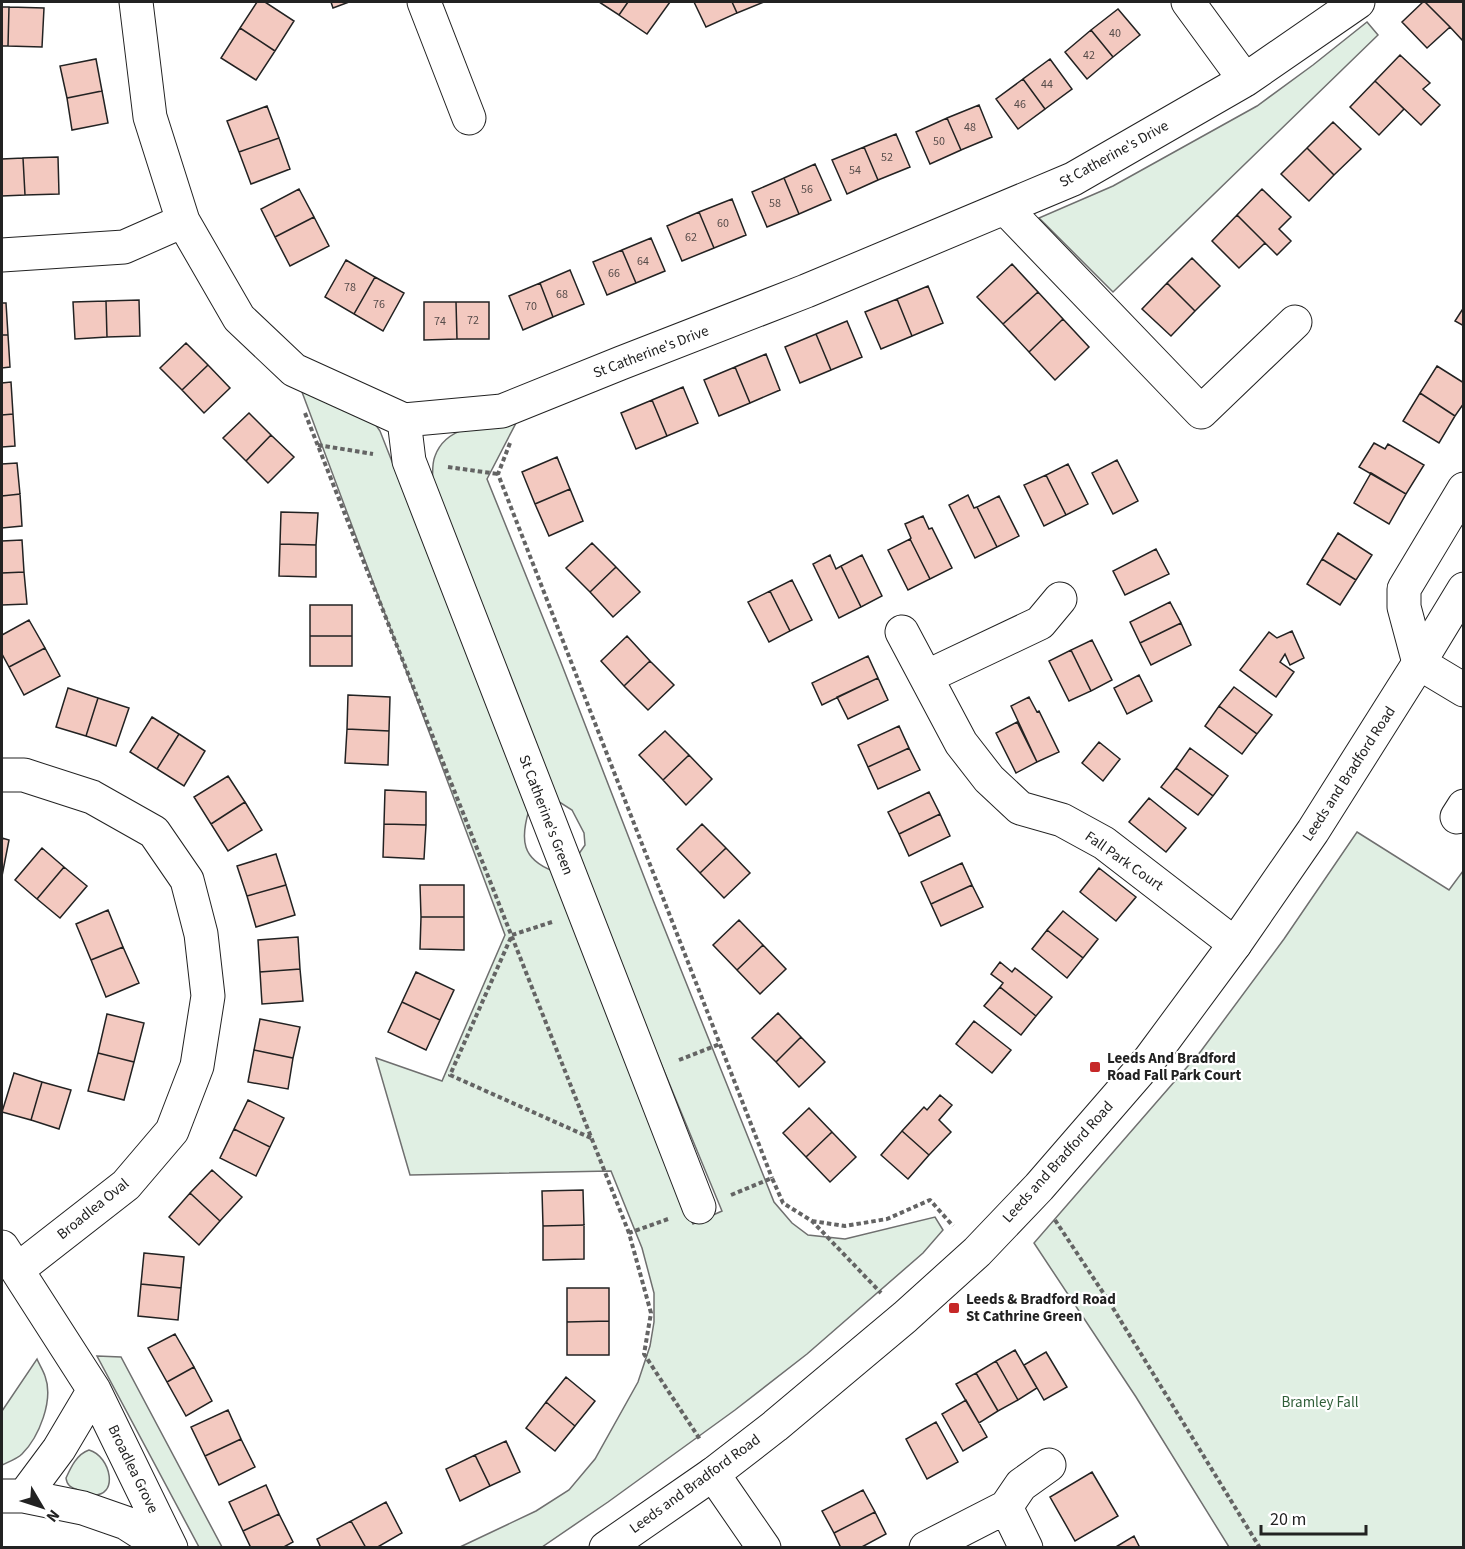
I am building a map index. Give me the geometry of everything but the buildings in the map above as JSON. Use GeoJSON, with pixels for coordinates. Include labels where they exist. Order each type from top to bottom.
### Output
{"type":"FeatureCollection","features":[{"type":"Feature","properties":{"kind":"street","name":"St Catherine's Drive"},"geometry":{"type":"LineString","coordinates":[[136,2],[150,117],[183,220],[239,318],[294,370],[404,420],[502,411],[806,291],[1073,179],[1245,80],[1358,2]]}},
{"type":"Feature","properties":{"kind":"street"},"geometry":{"type":"LineString","coordinates":[[424,2],[469,118]]}},
{"type":"Feature","properties":{"kind":"street"},"geometry":{"type":"LineString","coordinates":[[1188,2],[1245,80]]}},
{"type":"Feature","properties":{"kind":"street"},"geometry":{"type":"LineString","coordinates":[[1005,208],[1201,412],[1295,322]]}},
{"type":"Feature","properties":{"kind":"street"},"geometry":{"type":"LineString","coordinates":[[2,255],[124,247],[183,220]]}},
{"type":"Feature","properties":{"kind":"street","name":"St Catherine's Green"},"geometry":{"type":"LineString","coordinates":[[404,420],[409,461],[699,1208]]}},
{"type":"Feature","properties":{"kind":"street"},"geometry":{"type":"LineString","coordinates":[[1464,489],[1404,589],[1404,607],[1419,663],[1464,690]]}},
{"type":"Feature","properties":{"kind":"street","name":"Leeds and Bradford Road"},"geometry":{"type":"LineString","coordinates":[[606,1548],[716,1471],[775,1426],[905,1317],[977,1252],[1039,1187],[1150,1059],[1235,944],[1313,831],[1464,589]]}},
{"type":"Feature","properties":{"kind":"street"},"geometry":{"type":"LineString","coordinates":[[926,677],[1040,622],[1060,599]]}},
{"type":"Feature","properties":{"kind":"street","name":"Fall Park Court"},"geometry":{"type":"LineString","coordinates":[[903,632],[961,743],[988,779],[1020,808],[1062,820],[1104,843],[1235,944]]}},
{"type":"Feature","properties":{"kind":"street","name":"Broadlea Oval"},"geometry":{"type":"LineString","coordinates":[[2,775],[24,775],[92,797],[154,832],[187,880],[201,934],[208,996],[197,1066],[172,1131],[126,1185],[9,1258]]}},
{"type":"Feature","properties":{"kind":"street","name":"Broadlea Grove"},"geometry":{"type":"LineString","coordinates":[[9,1258],[94,1390],[171,1548]]}},
{"type":"Feature","properties":{"kind":"street","name":"Broadlea Grove"},"geometry":{"type":"LineString","coordinates":[[13,1496],[60,1449],[94,1390]]}},
{"type":"Feature","properties":{"kind":"street"},"geometry":{"type":"LineString","coordinates":[[926,1548],[1006,1507],[1021,1485],[1049,1465]]}},
{"type":"Feature","properties":{"kind":"street"},"geometry":{"type":"LineString","coordinates":[[716,1471],[764,1548]]}},
{"type":"Feature","properties":{"kind":"street","name":"Broadlea Grove"},"geometry":{"type":"LineString","coordinates":[[13,1496],[83,1508],[126,1523],[165,1548]]}},
{"type":"Feature","properties":{"kind":"street"},"geometry":{"type":"LineString","coordinates":[[1006,1507],[1026,1548]]}},
{"type":"Feature","properties":{"kind":"path"},"geometry":{"type":"LineString","coordinates":[[285,361],[629,1233],[651,1313],[644,1354],[716,1471]]}},
{"type":"Feature","properties":{"kind":"path"},"geometry":{"type":"LineString","coordinates":[[525,402],[498,474],[772,1178],[783,1203],[812,1221],[905,1317]]}},
{"type":"Feature","properties":{"kind":"path"},"geometry":{"type":"LineString","coordinates":[[584,912],[512,935],[450,1075],[592,1138]]}},
{"type":"Feature","properties":{"kind":"path"},"geometry":{"type":"LineString","coordinates":[[646,1072],[720,1044]]}},
{"type":"Feature","properties":{"kind":"path"},"geometry":{"type":"LineString","coordinates":[[629,1233],[772,1178]]}},
{"type":"Feature","properties":{"kind":"path"},"geometry":{"type":"LineString","coordinates":[[1039,1187],[1055,1219],[1114,1310],[1260,1548]]}},
{"type":"Feature","properties":{"kind":"path"},"geometry":{"type":"LineString","coordinates":[[812,1221],[845,1226],[887,1219],[930,1200],[977,1252]]}},
{"type":"Feature","properties":{"kind":"green space"},"geometry":{"type":"Polygon","coordinates":[[[1367,22],[1378,35],[1113,292],[1039,218],[1113,186],[1257,106],[1367,22]]]}},
{"type":"Feature","properties":{"kind":"green space"},"geometry":{"type":"Polygon","coordinates":[[[299,384],[371,418],[380,431],[529,810],[524,839],[526,847],[535,861],[553,871],[693,1224],[722,1211],[576,858],[585,845],[584,833],[572,810],[553,798],[433,488],[433,464],[441,445],[449,437],[470,428],[516,423],[487,479],[774,1202],[792,1223],[808,1235],[845,1239],[935,1217],[943,1230],[923,1253],[807,1354],[735,1410],[542,1547],[460,1547],[536,1511],[569,1490],[595,1459],[638,1382],[650,1346],[654,1322],[654,1293],[642,1248],[611,1171],[410,1175],[376,1058],[442,1081],[505,935],[299,384]]]}},
{"type":"Feature","properties":{"kind":"green space","name":"Bramley Fall"},"geometry":{"type":"Polygon","coordinates":[[[1357,832],[1449,890],[1463,871],[1463,1547],[1229,1547],[1136,1397],[1034,1243],[1201,1051],[1284,939],[1357,832]]]}},
{"type":"Feature","properties":{"kind":"green space"},"geometry":{"type":"Polygon","coordinates":[[[97,1356],[121,1357],[222,1547],[199,1547],[97,1356]]]}},
{"type":"Feature","properties":{"kind":"green space"},"geometry":{"type":"Polygon","coordinates":[[[37,1359],[47,1386],[48,1396],[43,1418],[34,1438],[22,1454],[2,1465],[2,1411],[37,1359]]]}},
{"type":"Feature","properties":{"kind":"green space"},"geometry":{"type":"Polygon","coordinates":[[[89,1450],[103,1460],[109,1476],[106,1490],[100,1494],[86,1494],[71,1487],[66,1478],[75,1461],[89,1450]]]}},
{"type":"Feature","properties":{"kind":"place","name":"Leeds And Bradford Road Fall Park Court"},"geometry":{"type":"Point","coordinates":[1095,1067]}},
{"type":"Feature","properties":{"kind":"place","name":"Leeds & Bradford Road St Cathrine Green"},"geometry":{"type":"Point","coordinates":[954,1308]}}]}
